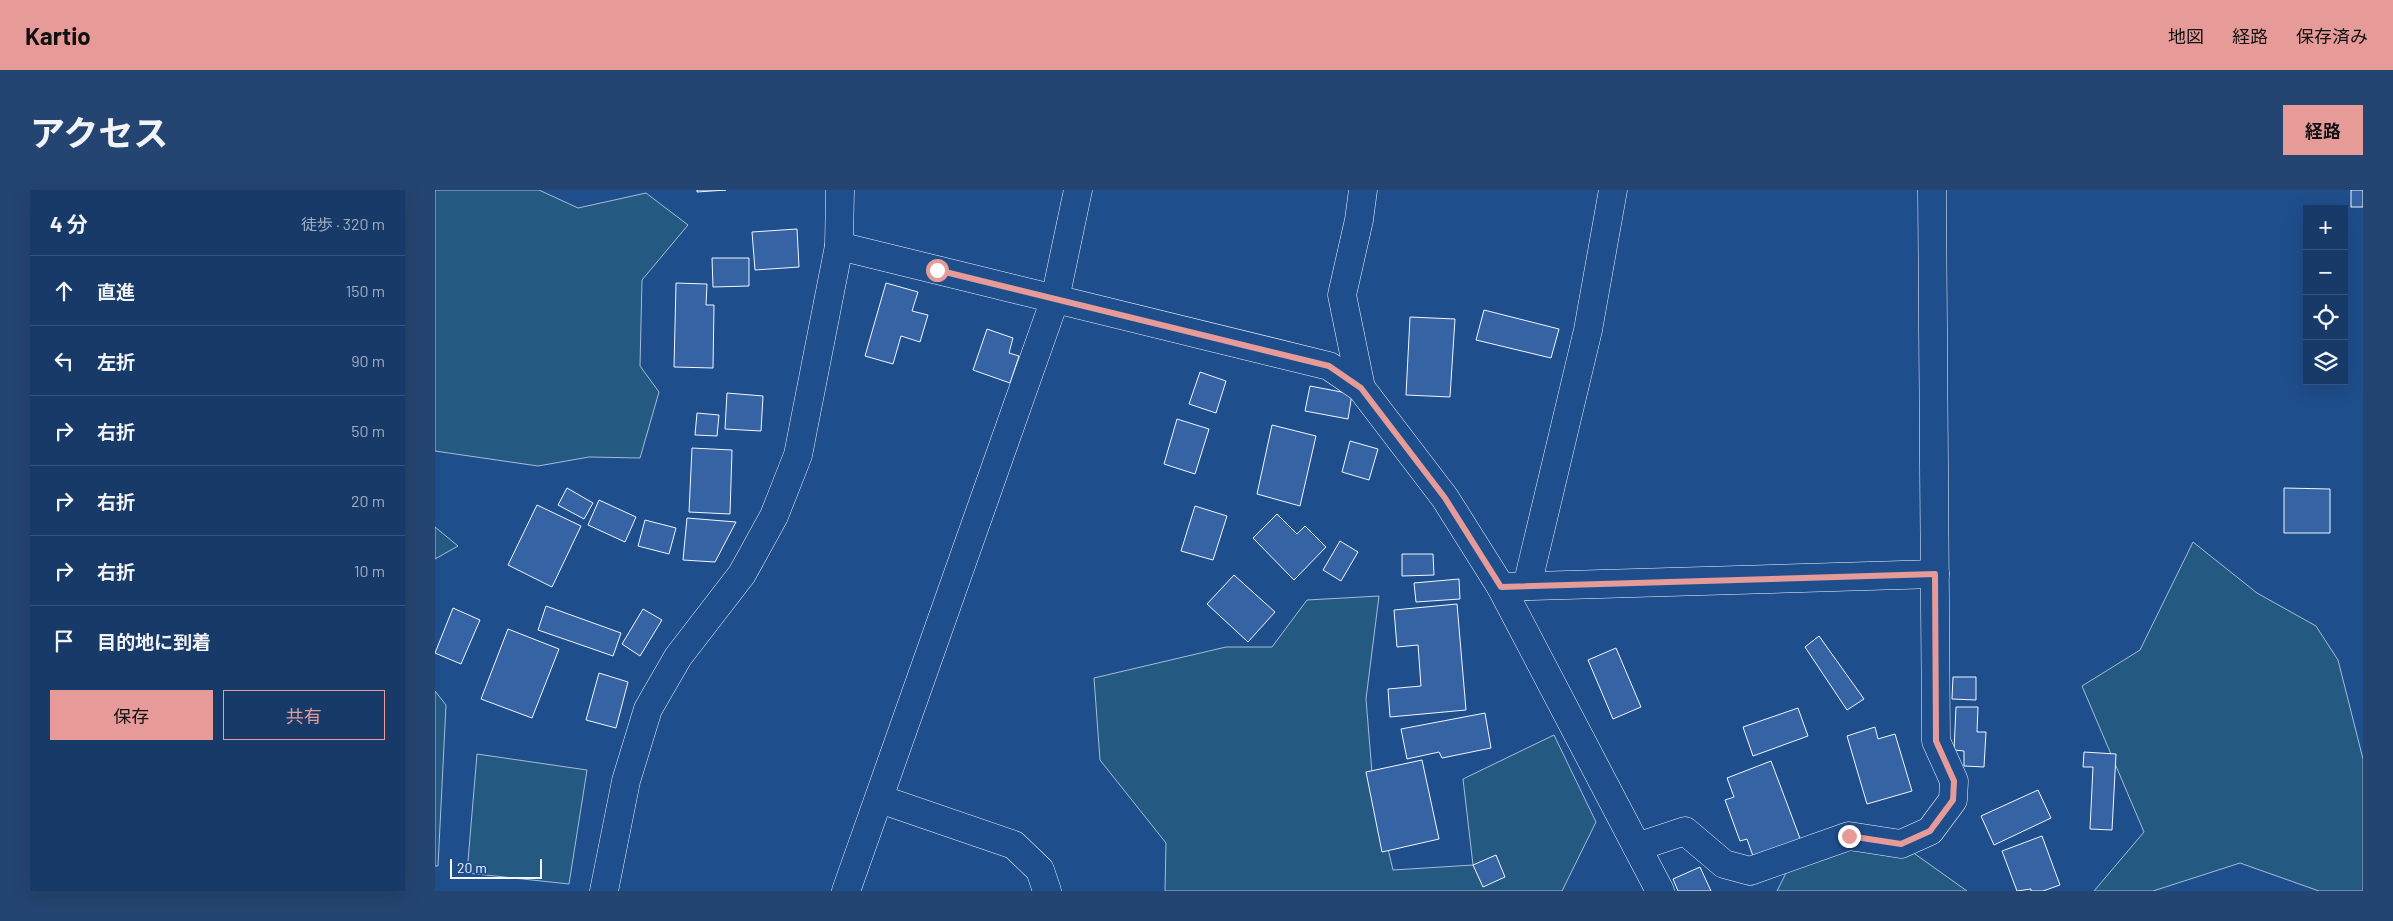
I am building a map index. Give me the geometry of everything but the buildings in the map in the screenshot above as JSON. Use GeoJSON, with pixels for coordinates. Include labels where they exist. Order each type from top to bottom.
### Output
{"type":"FeatureCollection","features":[{"type":"Feature","properties":{"kind":"street"},"geometry":{"type":"LineString","coordinates":[[605,891],[626,781],[648,709],[678,657],[741,574],[774,516],[798,455],[839,246],[840,190]]}},
{"type":"Feature","properties":{"kind":"street"},"geometry":{"type":"LineString","coordinates":[[846,891],[1055,299],[1078,190]]}},
{"type":"Feature","properties":{"kind":"street"},"geometry":{"type":"LineString","coordinates":[[1361,388],[1342,295],[1359,220],[1363,190]]}},
{"type":"Feature","properties":{"kind":"street"},"geometry":{"type":"LineString","coordinates":[[1514,587],[1588,330],[1613,190]]}},
{"type":"Feature","properties":{"kind":"street"},"geometry":{"type":"LineString","coordinates":[[1637,847],[1685,830],[1724,864],[1749,871],[1849,836],[1901,844],[1930,831],[1953,800],[1954,781],[1936,741],[1932,190]]}},
{"type":"Feature","properties":{"kind":"street"},"geometry":{"type":"LineString","coordinates":[[839,246],[1329,366],[1361,388],[1514,587],[1637,847],[1660,891]]}},
{"type":"Feature","properties":{"kind":"street"},"geometry":{"type":"LineString","coordinates":[[1514,587],[1935,574]]}},
{"type":"Feature","properties":{"kind":"street"},"geometry":{"type":"LineString","coordinates":[[880,799],[1014,845],[1041,870],[1047,891]]}},
{"type":"Feature","properties":{"kind":"shaded area"},"geometry":{"type":"Polygon","coordinates":[[[435,190],[539,190],[578,208],[646,193],[688,225],[642,280],[640,366],[659,392],[640,458],[589,457],[538,466],[435,451],[435,190]]]}},
{"type":"Feature","properties":{"kind":"shaded area"},"geometry":{"type":"Polygon","coordinates":[[[435,527],[458,546],[435,559],[435,527]]]}},
{"type":"Feature","properties":{"kind":"shaded area"},"geometry":{"type":"Polygon","coordinates":[[[2193,542],[2257,593],[2316,626],[2338,660],[2363,759],[2363,891],[2319,891],[2240,863],[2153,891],[2094,891],[2144,832],[2082,686],[2140,650],[2193,542]]]}},
{"type":"Feature","properties":{"kind":"shaded area"},"geometry":{"type":"Polygon","coordinates":[[[1379,596],[1366,699],[1373,785],[1393,870],[1473,865],[1463,779],[1554,735],[1596,822],[1562,891],[1165,891],[1166,843],[1100,760],[1094,678],[1226,647],[1272,647],[1307,600],[1379,596]]]}},
{"type":"Feature","properties":{"kind":"shaded area"},"geometry":{"type":"Polygon","coordinates":[[[435,691],[446,705],[438,866],[435,866],[435,691]]]}},
{"type":"Feature","properties":{"kind":"shaded area"},"geometry":{"type":"Polygon","coordinates":[[[477,754],[587,770],[569,884],[467,873],[477,754]]]}},
{"type":"Feature","properties":{"kind":"shaded area"},"geometry":{"type":"Polygon","coordinates":[[[1901,844],[1967,891],[1777,891],[1795,855],[1901,844]]]}},
{"type":"Feature","properties":{"kind":"route"},"geometry":{"type":"LineString","coordinates":[[937,270],[1329,366],[1361,388],[1445,498],[1501,587],[1935,574],[1936,741],[1954,781],[1953,800],[1930,831],[1901,844],[1849,836]]}}]}
